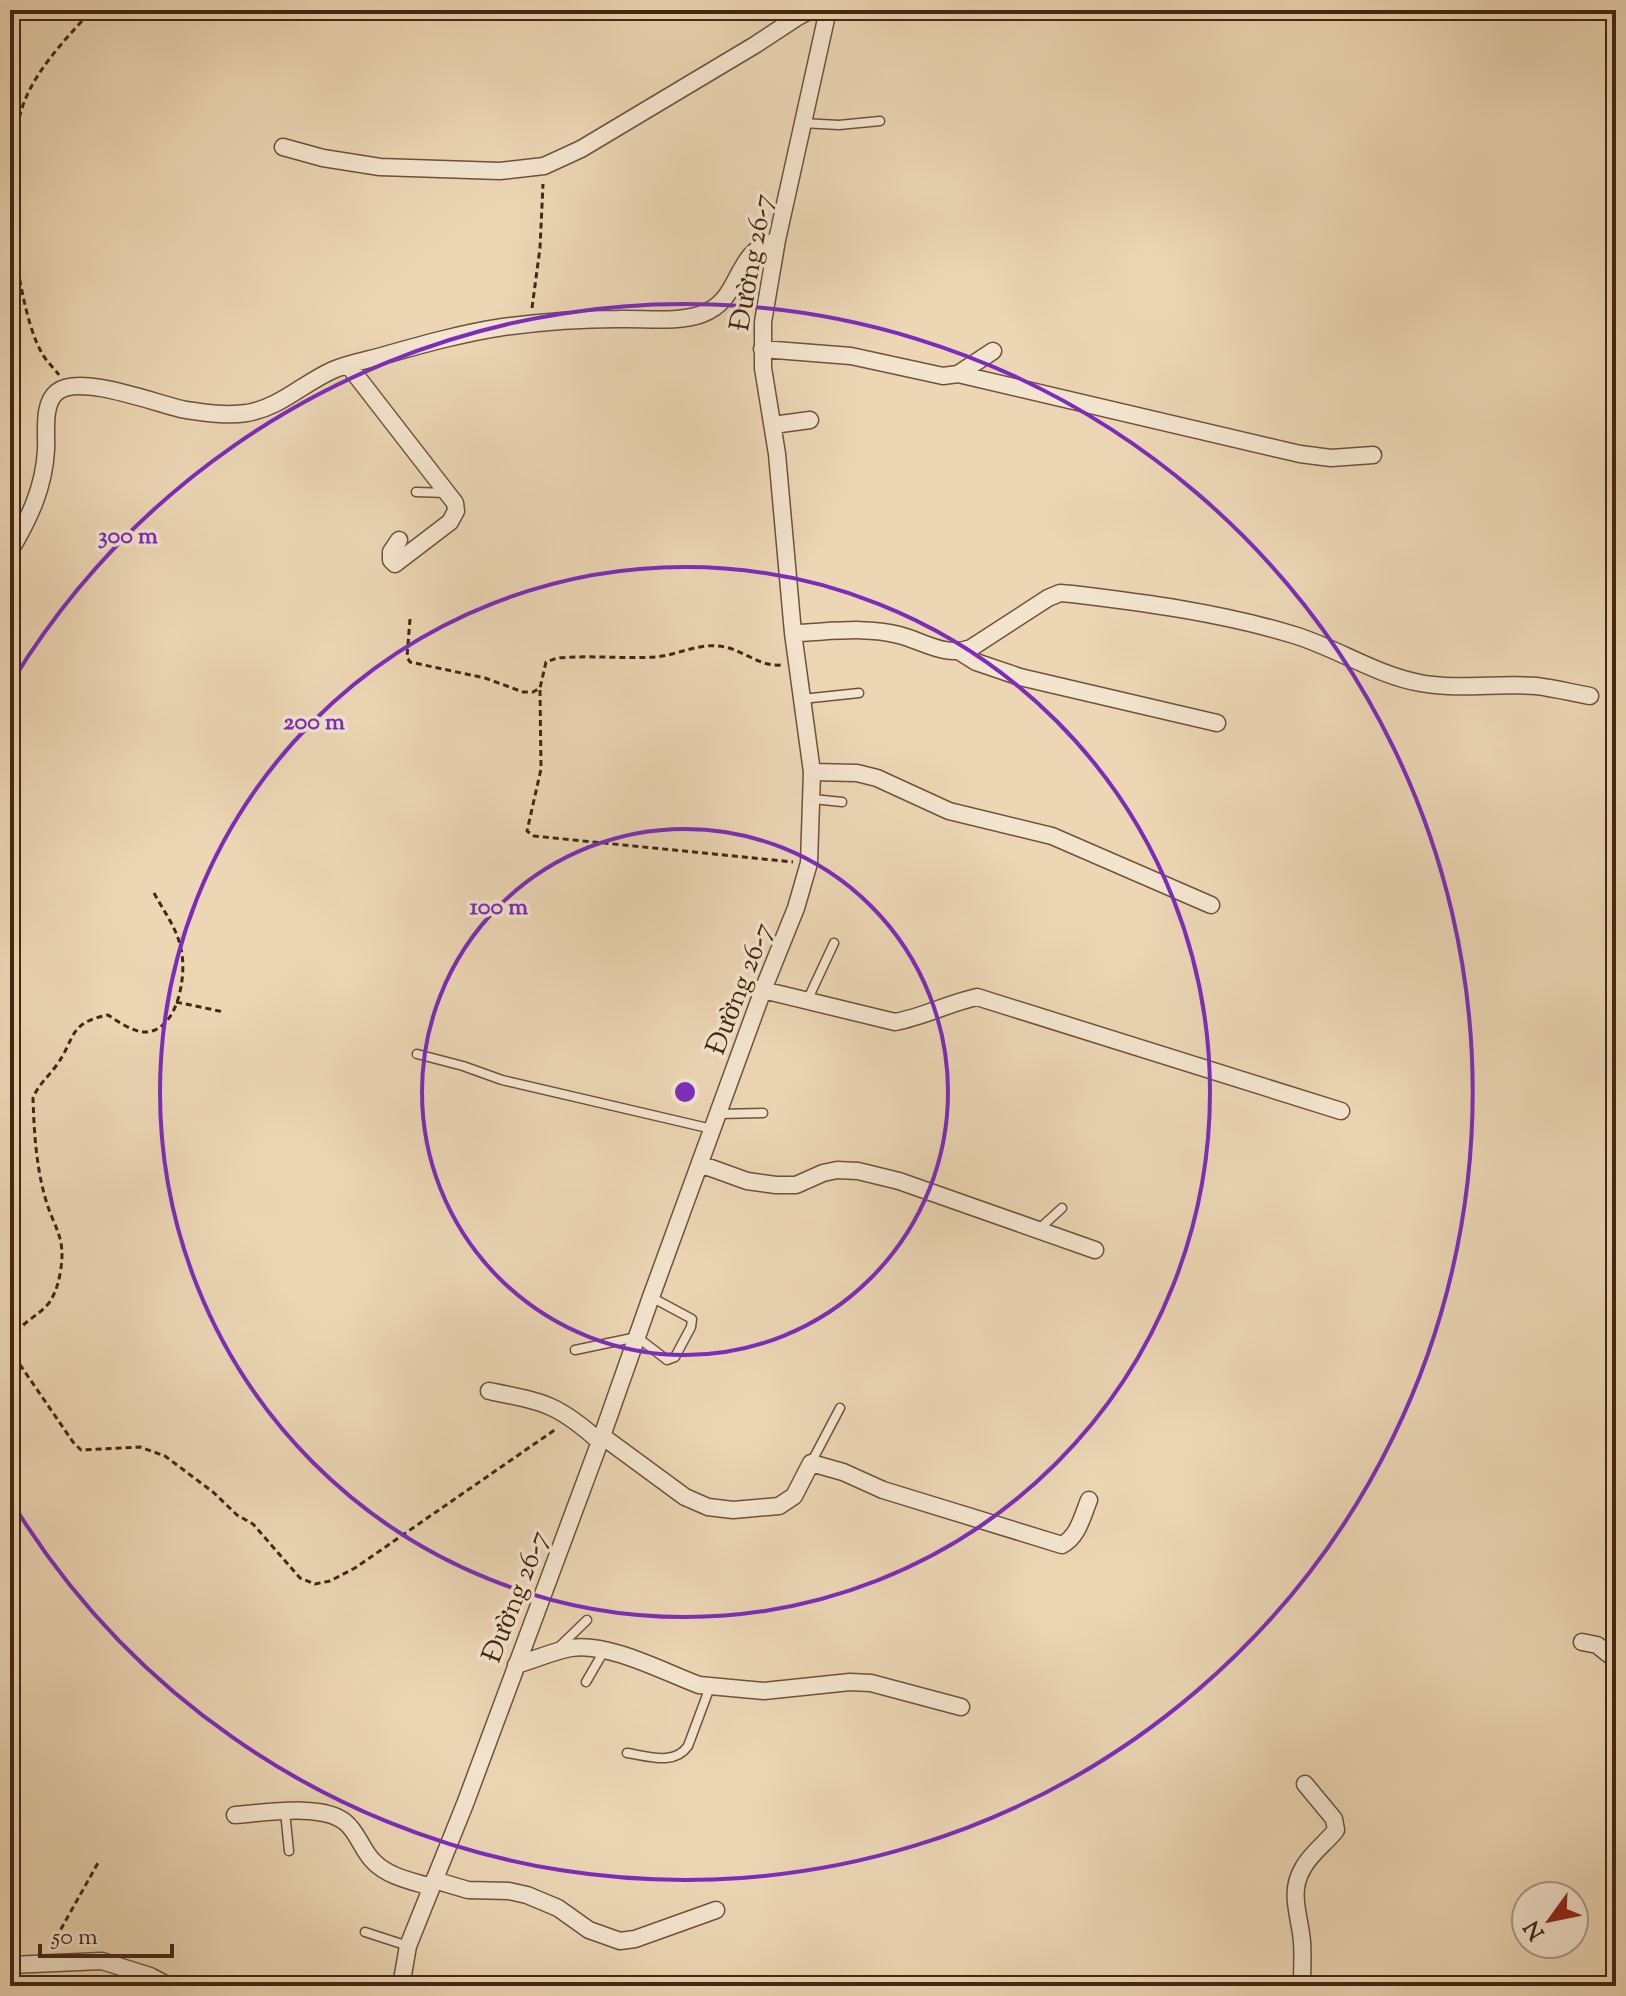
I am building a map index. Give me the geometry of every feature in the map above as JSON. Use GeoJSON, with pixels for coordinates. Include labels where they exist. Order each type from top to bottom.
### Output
{"type":"FeatureCollection","features":[{"type":"Feature","properties":{"kind":"street"},"geometry":{"type":"LineString","coordinates":[[283,147],[323,158],[380,167],[500,171],[544,166],[581,149],[796,18],[820,10]]}},
{"type":"Feature","properties":{"kind":"street","name":"Đường 26-7"},"geometry":{"type":"LineString","coordinates":[[401,1986],[408,1946],[601,1439],[763,990],[796,908],[809,863],[812,772],[793,633],[773,425],[762,349],[764,305],[828,10]]}},
{"type":"Feature","properties":{"kind":"street"},"geometry":{"type":"LineString","coordinates":[[10,551],[42,485],[48,406],[55,394],[69,387],[115,391],[183,409],[238,414],[279,403],[326,374],[348,365],[462,334],[529,324],[590,319],[672,318],[704,313],[729,296],[752,254],[761,246],[777,240]]}},
{"type":"Feature","properties":{"kind":"street"},"geometry":{"type":"LineString","coordinates":[[762,349],[821,352],[943,376],[958,374],[1300,454],[1331,458],[1373,455]]}},
{"type":"Feature","properties":{"kind":"street"},"geometry":{"type":"LineString","coordinates":[[958,374],[993,351]]}},
{"type":"Feature","properties":{"kind":"street"},"geometry":{"type":"LineString","coordinates":[[348,365],[455,503],[456,511],[450,522],[395,564],[391,560],[391,552],[399,540]]}},
{"type":"Feature","properties":{"kind":"street"},"geometry":{"type":"LineString","coordinates":[[773,425],[810,420]]}},
{"type":"Feature","properties":{"kind":"street"},"geometry":{"type":"LineString","coordinates":[[960,652],[1060,593],[1151,603],[1254,624],[1297,636],[1395,677],[1419,683],[1538,686],[1590,696]]}},
{"type":"Feature","properties":{"kind":"street"},"geometry":{"type":"LineString","coordinates":[[793,633],[884,633],[960,652],[976,662],[1020,677],[1217,723]]}},
{"type":"Feature","properties":{"kind":"street"},"geometry":{"type":"LineString","coordinates":[[812,772],[857,773],[877,778],[949,811],[1052,836],[1211,905]]}},
{"type":"Feature","properties":{"kind":"street"},"geometry":{"type":"LineString","coordinates":[[763,990],[895,1022],[977,997],[1341,1111]]}},
{"type":"Feature","properties":{"kind":"street"},"geometry":{"type":"LineString","coordinates":[[700,1164],[747,1181],[776,1185],[796,1185],[837,1170],[858,1171],[899,1181],[1095,1250]]}},
{"type":"Feature","properties":{"kind":"street"},"geometry":{"type":"LineString","coordinates":[[489,1391],[544,1403],[573,1418],[685,1497],[708,1507],[747,1510],[779,1506],[794,1496],[811,1463],[843,1472],[883,1490],[1062,1545],[1071,1541],[1089,1500]]}},
{"type":"Feature","properties":{"kind":"street"},"geometry":{"type":"LineString","coordinates":[[1582,1642],[1597,1645],[1616,1660]]}},
{"type":"Feature","properties":{"kind":"street"},"geometry":{"type":"LineString","coordinates":[[516,1665],[570,1648],[604,1650],[710,1687],[764,1691],[850,1682],[871,1683],[961,1707]]}},
{"type":"Feature","properties":{"kind":"street"},"geometry":{"type":"LineString","coordinates":[[1302,1986],[1302,1943],[1294,1904],[1296,1885],[1311,1855],[1336,1830],[1334,1819],[1305,1784]]}},
{"type":"Feature","properties":{"kind":"street"},"geometry":{"type":"LineString","coordinates":[[235,1815],[326,1813],[345,1822],[374,1862],[391,1874],[468,1890],[509,1891],[527,1895],[558,1908],[589,1930],[620,1941],[635,1939],[716,1910]]}},
{"type":"Feature","properties":{"kind":"street"},"geometry":{"type":"LineString","coordinates":[[10,1965],[102,1961],[150,1976],[169,1986]]}},
{"type":"Feature","properties":{"kind":"lane"},"geometry":{"type":"LineString","coordinates":[[802,123],[825,126],[880,121]]}},
{"type":"Feature","properties":{"kind":"lane"},"geometry":{"type":"LineString","coordinates":[[416,492],[448,493]]}},
{"type":"Feature","properties":{"kind":"lane"},"geometry":{"type":"LineString","coordinates":[[801,699],[859,693]]}},
{"type":"Feature","properties":{"kind":"lane"},"geometry":{"type":"LineString","coordinates":[[813,799],[842,802]]}},
{"type":"Feature","properties":{"kind":"lane"},"geometry":{"type":"LineString","coordinates":[[806,1001],[834,943]]}},
{"type":"Feature","properties":{"kind":"lane"},"geometry":{"type":"LineString","coordinates":[[417,1054],[502,1080],[716,1122],[763,1113]]}},
{"type":"Feature","properties":{"kind":"lane"},"geometry":{"type":"LineString","coordinates":[[1038,1230],[1062,1208]]}},
{"type":"Feature","properties":{"kind":"lane"},"geometry":{"type":"LineString","coordinates":[[575,1350],[637,1337],[667,1360],[675,1357],[692,1319],[651,1297]]}},
{"type":"Feature","properties":{"kind":"lane"},"geometry":{"type":"LineString","coordinates":[[811,1463],[840,1408]]}},
{"type":"Feature","properties":{"kind":"lane"},"geometry":{"type":"LineString","coordinates":[[552,1654],[587,1620]]}},
{"type":"Feature","properties":{"kind":"lane"},"geometry":{"type":"LineString","coordinates":[[586,1682],[604,1650]]}},
{"type":"Feature","properties":{"kind":"lane"},"geometry":{"type":"LineString","coordinates":[[627,1753],[675,1759],[683,1754],[710,1687]]}},
{"type":"Feature","properties":{"kind":"lane"},"geometry":{"type":"LineString","coordinates":[[285,1812],[289,1851]]}},
{"type":"Feature","properties":{"kind":"lane"},"geometry":{"type":"LineString","coordinates":[[365,1932],[408,1946]]}},
{"type":"Feature","properties":{"kind":"path"},"geometry":{"type":"LineString","coordinates":[[10,207],[19,117],[28,92],[42,69],[92,10]]}},
{"type":"Feature","properties":{"kind":"path"},"geometry":{"type":"LineString","coordinates":[[529,324],[540,248],[544,166]]}},
{"type":"Feature","properties":{"kind":"path"},"geometry":{"type":"LineString","coordinates":[[10,220],[20,282],[33,329],[42,354],[69,387]]}},
{"type":"Feature","properties":{"kind":"path"},"geometry":{"type":"LineString","coordinates":[[410,619],[407,657],[414,665],[459,671],[523,692],[540,688]]}},
{"type":"Feature","properties":{"kind":"path"},"geometry":{"type":"LineString","coordinates":[[797,664],[774,666],[757,662],[719,645],[699,646],[656,657],[557,658],[546,662],[540,688],[541,769],[527,831],[534,836],[809,863]]}},
{"type":"Feature","properties":{"kind":"path"},"geometry":{"type":"LineString","coordinates":[[154,893],[177,931],[184,963],[170,1019],[159,1029],[145,1033],[108,1015],[91,1018],[70,1037],[56,1066],[36,1089],[33,1107],[38,1165],[46,1200],[63,1241],[62,1256],[56,1292],[11,1341],[14,1356],[81,1450],[140,1447],[165,1456],[213,1492],[237,1515],[253,1524],[300,1578],[315,1584],[330,1581],[355,1568],[573,1418]]}},
{"type":"Feature","properties":{"kind":"path"},"geometry":{"type":"LineString","coordinates":[[176,1002],[224,1012]]}},
{"type":"Feature","properties":{"kind":"path"},"geometry":{"type":"LineString","coordinates":[[10,1269],[16,1288],[11,1311],[17,1331]]}},
{"type":"Feature","properties":{"kind":"path"},"geometry":{"type":"LineString","coordinates":[[41,1964],[99,1861]]}}]}
